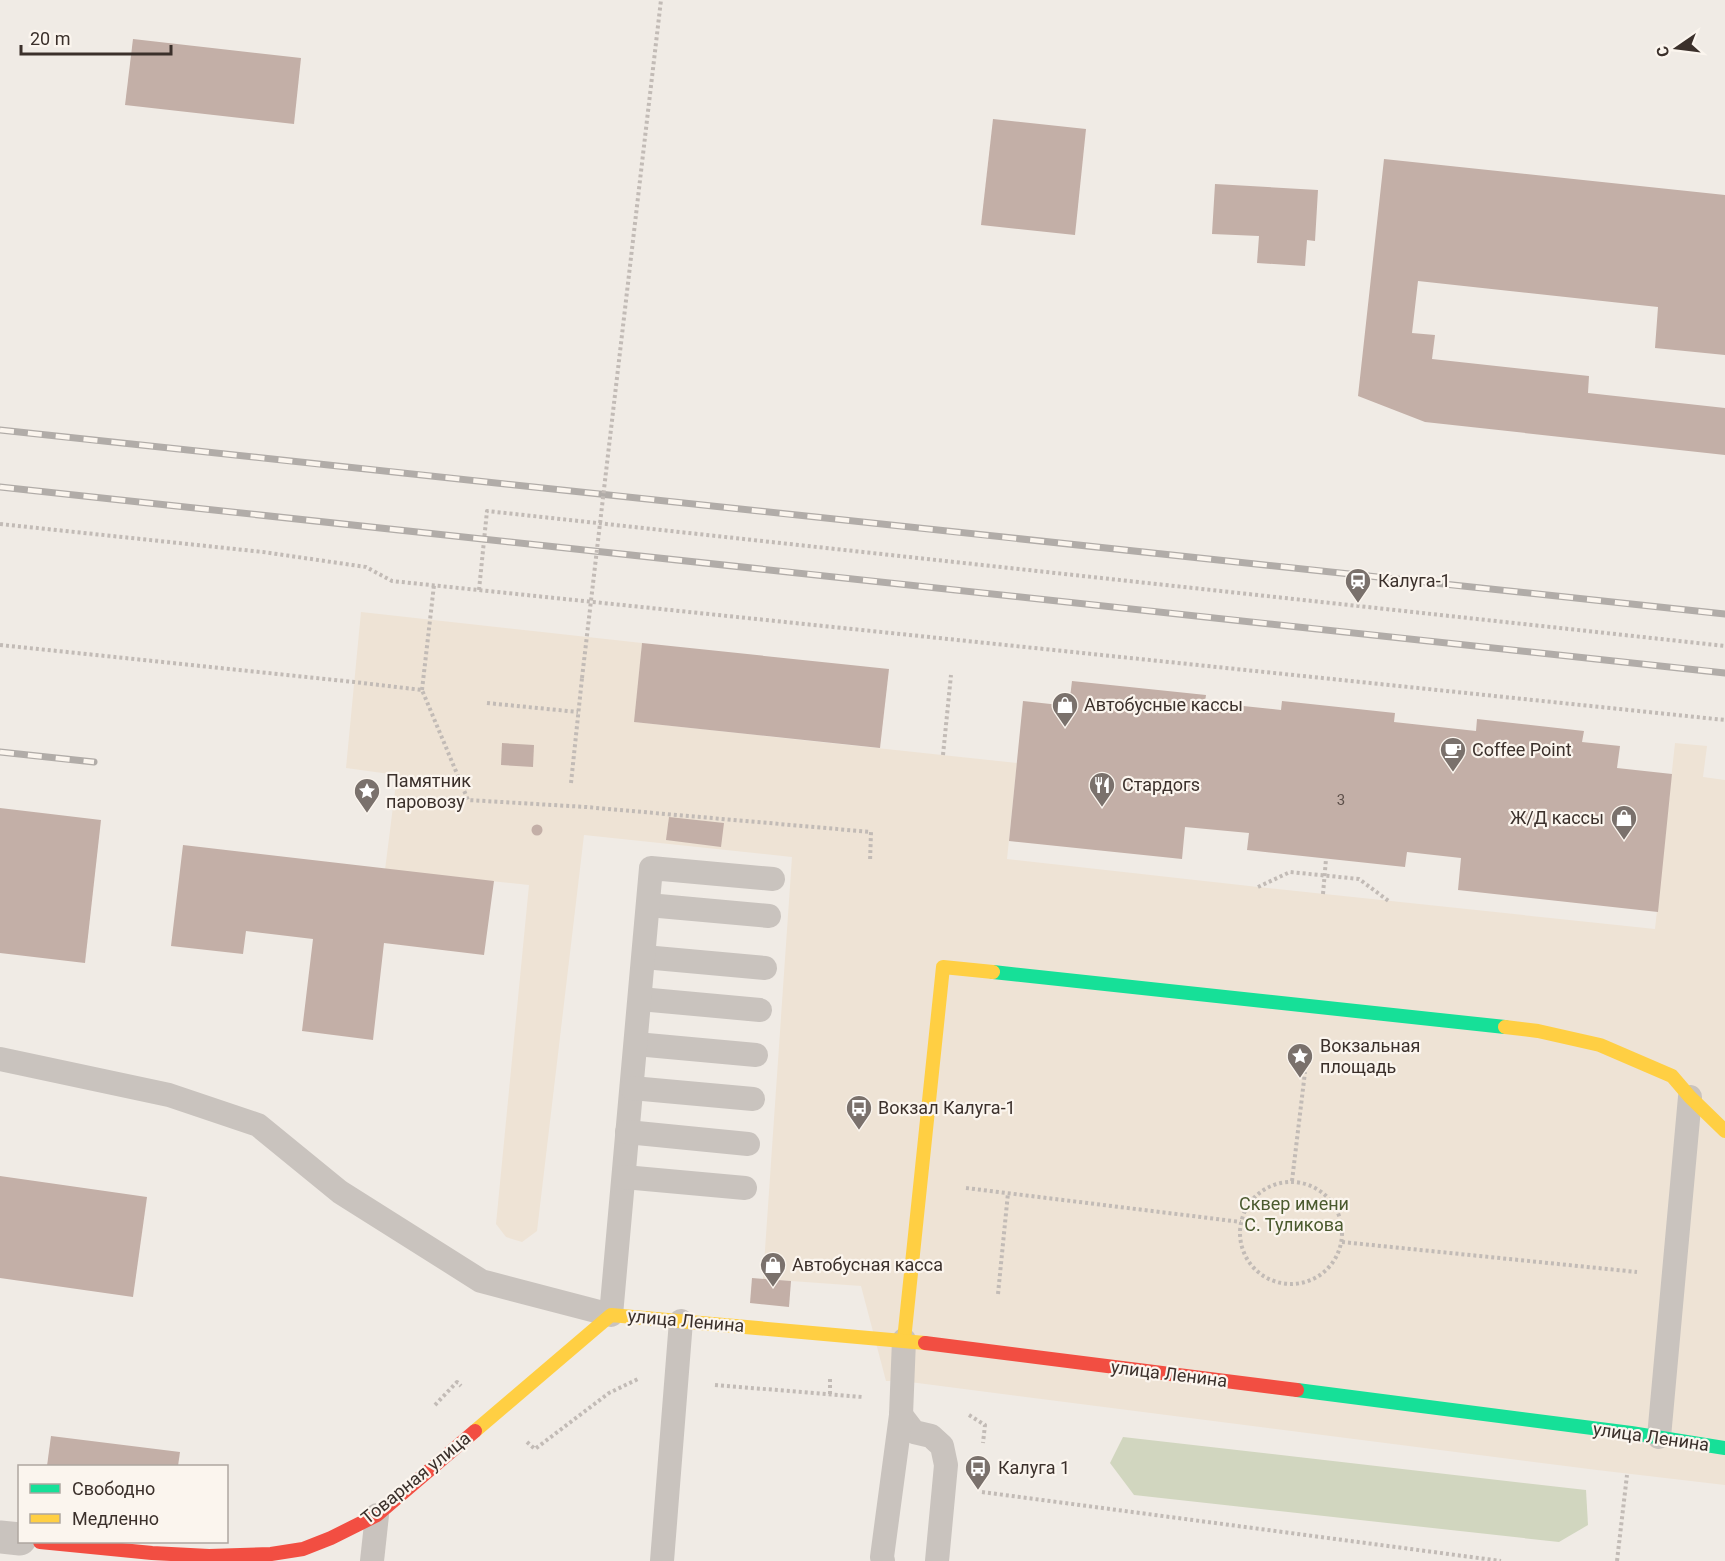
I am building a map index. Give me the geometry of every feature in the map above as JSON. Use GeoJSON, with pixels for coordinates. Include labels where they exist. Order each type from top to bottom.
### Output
{"type":"FeatureCollection","features":[{"type":"Feature","properties":{"kind":"main road"},"geometry":{"type":"LineString","coordinates":[[904,1340],[943,967],[1538,1031],[1569,1037],[1600,1045],[1672,1076],[1725,1131]]}},
{"type":"Feature","properties":{"kind":"main road","name":"улица Ленина"},"geometry":{"type":"LineString","coordinates":[[611,1316],[904,1340],[1659,1437],[1725,1448]]}},
{"type":"Feature","properties":{"kind":"main road","name":"Товарная улица"},"geometry":{"type":"LineString","coordinates":[[47,1543],[150,1557],[248,1556],[313,1546],[345,1533],[377,1515],[611,1316]]}},
{"type":"Feature","properties":{"kind":"street"},"geometry":{"type":"LineString","coordinates":[[0,1538],[18,1539]]}},
{"type":"Feature","properties":{"kind":"lane"},"geometry":{"type":"LineString","coordinates":[[0,1059],[169,1095],[258,1125],[340,1192],[481,1281],[611,1316],[651,868],[773,879]]}},
{"type":"Feature","properties":{"kind":"lane"},"geometry":{"type":"LineString","coordinates":[[648,905],[769,916]]}},
{"type":"Feature","properties":{"kind":"lane"},"geometry":{"type":"LineString","coordinates":[[644,957],[765,968]]}},
{"type":"Feature","properties":{"kind":"lane"},"geometry":{"type":"LineString","coordinates":[[640,999],[760,1010]]}},
{"type":"Feature","properties":{"kind":"lane"},"geometry":{"type":"LineString","coordinates":[[636,1044],[756,1055]]}},
{"type":"Feature","properties":{"kind":"lane"},"geometry":{"type":"LineString","coordinates":[[632,1088],[753,1099]]}},
{"type":"Feature","properties":{"kind":"lane"},"geometry":{"type":"LineString","coordinates":[[1659,1437],[1690,1097]]}},
{"type":"Feature","properties":{"kind":"lane"},"geometry":{"type":"LineString","coordinates":[[627,1132],[748,1144]]}},
{"type":"Feature","properties":{"kind":"lane"},"geometry":{"type":"LineString","coordinates":[[624,1177],[745,1188]]}},
{"type":"Feature","properties":{"kind":"lane"},"geometry":{"type":"LineString","coordinates":[[662,1561],[681,1321]]}},
{"type":"Feature","properties":{"kind":"lane"},"geometry":{"type":"LineString","coordinates":[[882,1560],[901,1408],[904,1340]]}},
{"type":"Feature","properties":{"kind":"lane"},"geometry":{"type":"LineString","coordinates":[[901,1408],[914,1432],[931,1436],[942,1446],[946,1465],[937,1561]]}},
{"type":"Feature","properties":{"kind":"lane"},"geometry":{"type":"LineString","coordinates":[[372,1561],[377,1515]]}},
{"type":"Feature","properties":{"kind":"path"},"geometry":{"type":"LineString","coordinates":[[571,783],[661,0]]}},
{"type":"Feature","properties":{"kind":"path"},"geometry":{"type":"LineString","coordinates":[[478,590],[487,511],[1725,646]]}},
{"type":"Feature","properties":{"kind":"path"},"geometry":{"type":"LineString","coordinates":[[0,524],[263,552],[354,565],[366,567],[392,581],[1725,720]]}},
{"type":"Feature","properties":{"kind":"path"},"geometry":{"type":"LineString","coordinates":[[434,585],[422,690],[468,800],[586,807],[871,832],[870,862]]}},
{"type":"Feature","properties":{"kind":"path"},"geometry":{"type":"LineString","coordinates":[[0,645],[422,690]]}},
{"type":"Feature","properties":{"kind":"path"},"geometry":{"type":"LineString","coordinates":[[943,755],[951,675]]}},
{"type":"Feature","properties":{"kind":"path"},"geometry":{"type":"LineString","coordinates":[[487,703],[578,712]]}},
{"type":"Feature","properties":{"kind":"path"},"geometry":{"type":"LineString","coordinates":[[1323,894],[1326,859]]}},
{"type":"Feature","properties":{"kind":"path"},"geometry":{"type":"LineString","coordinates":[[1258,887],[1290,872],[1325,875],[1359,879],[1390,902]]}},
{"type":"Feature","properties":{"kind":"path"},"geometry":{"type":"LineString","coordinates":[[1292,1181],[1305,1072]]}},
{"type":"Feature","properties":{"kind":"path"},"geometry":{"type":"LineString","coordinates":[[1292,1181],[1314,1186],[1331,1200],[1341,1220],[1342,1242],[1334,1262],[1318,1278],[1297,1285],[1278,1283],[1260,1275],[1247,1260],[1240,1242],[1241,1222],[1248,1204],[1262,1190],[1275,1184],[1292,1181]]}},
{"type":"Feature","properties":{"kind":"path"},"geometry":{"type":"LineString","coordinates":[[966,1188],[1241,1222]]}},
{"type":"Feature","properties":{"kind":"path"},"geometry":{"type":"LineString","coordinates":[[998,1294],[1008,1193]]}},
{"type":"Feature","properties":{"kind":"path"},"geometry":{"type":"LineString","coordinates":[[1342,1242],[1648,1273]]}},
{"type":"Feature","properties":{"kind":"path"},"geometry":{"type":"LineString","coordinates":[[432,1407],[457,1382],[535,1449],[609,1393],[637,1379],[901,1408],[955,1406],[985,1425]]}},
{"type":"Feature","properties":{"kind":"path"},"geometry":{"type":"LineString","coordinates":[[1617,1561],[1627,1473]]}},
{"type":"Feature","properties":{"kind":"path"},"geometry":{"type":"LineString","coordinates":[[978,1491],[1501,1561]]}},
{"type":"Feature","properties":{"kind":"green space"},"geometry":{"type":"Polygon","coordinates":[[[1123,1437],[1586,1490],[1588,1525],[1559,1542],[1134,1495],[1110,1463],[1123,1437]]]}},
{"type":"Feature","properties":{"kind":"shaded area","name":"Вокзальная площадь"},"geometry":{"type":"Polygon","coordinates":[[[361,612],[642,643],[635,722],[1017,763],[1007,859],[1655,929],[1675,743],[1707,746],[1703,777],[1725,780],[1725,1485],[902,1381],[886,1381],[861,1286],[763,1279],[792,857],[584,835],[537,1231],[522,1242],[506,1237],[496,1224],[529,885],[385,870],[397,775],[346,768],[361,612]]]}},
{"type":"Feature","properties":{"kind":"building"},"geometry":{"type":"Polygon","coordinates":[[[133,39],[301,58],[294,124],[125,105],[133,39]]]}},
{"type":"Feature","properties":{"kind":"building"},"geometry":{"type":"Polygon","coordinates":[[[993,119],[1086,129],[1075,235],[981,225],[993,119]]]}},
{"type":"Feature","properties":{"kind":"building"},"geometry":{"type":"Polygon","coordinates":[[[1384,159],[1725,195],[1725,355],[1655,348],[1658,307],[1418,281],[1412,333],[1435,335],[1432,359],[1589,376],[1588,393],[1725,408],[1725,455],[1425,422],[1358,396],[1384,159]]]}},
{"type":"Feature","properties":{"kind":"building"},"geometry":{"type":"Polygon","coordinates":[[[1215,184],[1318,190],[1315,241],[1307,240],[1305,266],[1257,263],[1259,236],[1212,234],[1215,184]]]}},
{"type":"Feature","properties":{"kind":"building"},"geometry":{"type":"Polygon","coordinates":[[[642,643],[889,669],[880,748],[634,722],[642,643]]]}},
{"type":"Feature","properties":{"kind":"building"},"geometry":{"type":"Polygon","coordinates":[[[1072,681],[1206,695],[1205,702],[1281,710],[1282,701],[1395,713],[1394,722],[1476,731],[1477,719],[1584,731],[1582,742],[1620,746],[1617,768],[1672,774],[1658,912],[1458,890],[1461,858],[1407,852],[1405,867],[1247,850],[1249,833],[1185,827],[1182,859],[1009,841],[1023,701],[1069,706],[1072,681]]]}},
{"type":"Feature","properties":{"kind":"building"},"geometry":{"type":"Polygon","coordinates":[[[502,743],[534,745],[533,767],[501,765],[502,743]]]}},
{"type":"Feature","properties":{"kind":"building"},"geometry":{"type":"Polygon","coordinates":[[[0,808],[101,820],[85,963],[0,953],[0,808]]]}},
{"type":"Feature","properties":{"kind":"building"},"geometry":{"type":"Polygon","coordinates":[[[669,817],[724,823],[721,847],[666,840],[669,817]]]}},
{"type":"Feature","properties":{"kind":"building"},"geometry":{"type":"Polygon","coordinates":[[[537,825],[541,826],[541,834],[537,835],[533,834],[532,830],[533,826],[537,825]]]}},
{"type":"Feature","properties":{"kind":"building"},"geometry":{"type":"Polygon","coordinates":[[[183,845],[494,881],[484,955],[384,943],[373,1040],[302,1031],[313,939],[246,931],[243,954],[171,946],[183,845]]]}},
{"type":"Feature","properties":{"kind":"building"},"geometry":{"type":"Polygon","coordinates":[[[0,1176],[147,1197],[133,1297],[0,1278],[0,1176]]]}},
{"type":"Feature","properties":{"kind":"building"},"geometry":{"type":"Polygon","coordinates":[[[752,1278],[791,1281],[789,1307],[750,1303],[752,1278]]]}},
{"type":"Feature","properties":{"kind":"building"},"geometry":{"type":"Polygon","coordinates":[[[51,1436],[180,1452],[178,1465],[47,1465],[51,1436]]]}},
{"type":"Feature","properties":{"kind":"railway"},"geometry":{"type":"LineString","coordinates":[[0,430],[1725,614]]}},
{"type":"Feature","properties":{"kind":"railway"},"geometry":{"type":"LineString","coordinates":[[0,487],[1725,673]]}},
{"type":"Feature","properties":{"kind":"railway"},"geometry":{"type":"LineString","coordinates":[[0,752],[94,762]]}},
{"type":"Feature","properties":{"kind":"traffic: fast"},"geometry":{"type":"LineString","coordinates":[[993,972],[1505,1027]]}},
{"type":"Feature","properties":{"kind":"traffic: fast"},"geometry":{"type":"LineString","coordinates":[[1297,1390],[1631,1433],[1725,1448]]}},
{"type":"Feature","properties":{"kind":"traffic: slow"},"geometry":{"type":"LineString","coordinates":[[904,1340],[943,967],[993,972]]}},
{"type":"Feature","properties":{"kind":"traffic: slow"},"geometry":{"type":"LineString","coordinates":[[1505,1027],[1538,1031],[1600,1045],[1672,1076],[1725,1131]]}},
{"type":"Feature","properties":{"kind":"traffic: slow"},"geometry":{"type":"LineString","coordinates":[[475,1431],[611,1315],[925,1343]]}},
{"type":"Feature","properties":{"kind":"traffic: jam"},"geometry":{"type":"LineString","coordinates":[[925,1343],[1297,1390]]}},
{"type":"Feature","properties":{"kind":"traffic: jam"},"geometry":{"type":"LineString","coordinates":[[50,1543],[209,1556],[271,1554],[303,1549],[377,1515],[475,1431]]}},
{"type":"Feature","properties":{"kind":"place","name":"Калуга-1"},"geometry":{"type":"Point","coordinates":[1358,604]}},
{"type":"Feature","properties":{"kind":"place","name":"Автобусные кассы"},"geometry":{"type":"Point","coordinates":[1065,728]}},
{"type":"Feature","properties":{"kind":"place","name":"Coffee Point"},"geometry":{"type":"Point","coordinates":[1453,773]}},
{"type":"Feature","properties":{"kind":"place","name":"Стардогs"},"geometry":{"type":"Point","coordinates":[1102,808]}},
{"type":"Feature","properties":{"kind":"place","name":"Памятник паровозу"},"geometry":{"type":"Point","coordinates":[367,814]}},
{"type":"Feature","properties":{"kind":"place","name":"Ж/Д кассы"},"geometry":{"type":"Point","coordinates":[1624,841]}},
{"type":"Feature","properties":{"kind":"place","name":"Вокзальная площадь"},"geometry":{"type":"Point","coordinates":[1300,1079]}},
{"type":"Feature","properties":{"kind":"place","name":"Вокзал Калуга-1"},"geometry":{"type":"Point","coordinates":[859,1131]}},
{"type":"Feature","properties":{"kind":"place","name":"Автобусная касса"},"geometry":{"type":"Point","coordinates":[773,1288]}},
{"type":"Feature","properties":{"kind":"place","name":"Калуга 1"},"geometry":{"type":"Point","coordinates":[978,1491]}},
{"type":"Feature","properties":{"kind":"park label","name":"Сквер имени С. Туликова"},"geometry":{"type":"Point","coordinates":[1294,1214]}}]}
